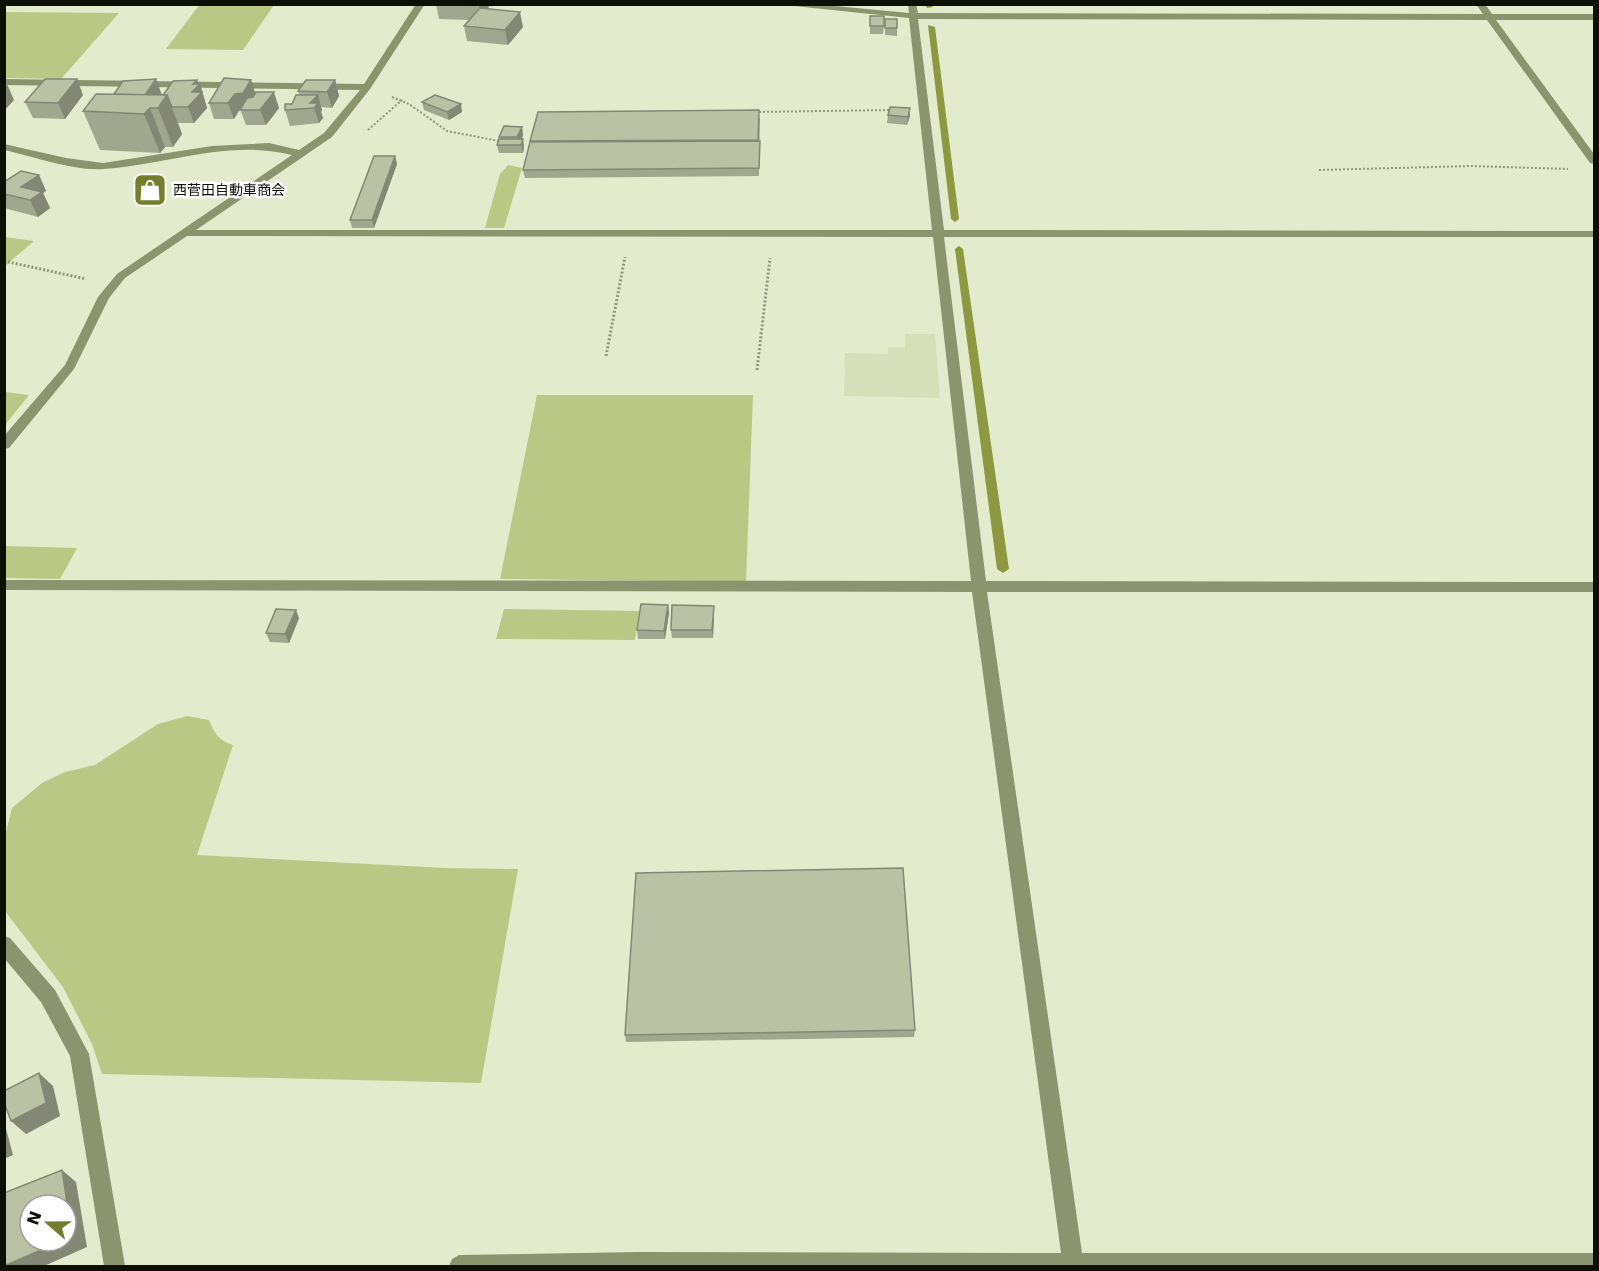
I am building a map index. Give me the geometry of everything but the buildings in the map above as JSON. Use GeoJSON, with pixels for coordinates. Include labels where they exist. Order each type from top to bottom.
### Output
{"type":"FeatureCollection","features":[{"type":"Feature","properties":{"kind":"street"},"geometry":{"type":"LineString","coordinates":[[4,446],[70,366],[104,297],[113,284],[142,260],[328,135],[367,87],[421,4]]}},
{"type":"Feature","properties":{"kind":"street"},"geometry":{"type":"LineString","coordinates":[[779,4],[913,10],[1594,17]]}},
{"type":"Feature","properties":{"kind":"street"},"geometry":{"type":"LineString","coordinates":[[1480,4],[1594,161]]}},
{"type":"Feature","properties":{"kind":"street"},"geometry":{"type":"LineString","coordinates":[[913,10],[979,587],[1073,1264]]}},
{"type":"Feature","properties":{"kind":"street"},"geometry":{"type":"LineString","coordinates":[[4,82],[367,87]]}},
{"type":"Feature","properties":{"kind":"street"},"geometry":{"type":"LineString","coordinates":[[4,147],[66,161],[103,166],[212,149],[269,146],[301,154]]}},
{"type":"Feature","properties":{"kind":"street"},"geometry":{"type":"LineString","coordinates":[[185,233],[1594,234]]}},
{"type":"Feature","properties":{"kind":"street"},"geometry":{"type":"LineString","coordinates":[[4,585],[1594,587]]}},
{"type":"Feature","properties":{"kind":"street"},"geometry":{"type":"LineString","coordinates":[[4,944],[48,996],[79,1054],[115,1266]]}},
{"type":"Feature","properties":{"kind":"street"},"geometry":{"type":"LineString","coordinates":[[459,1266],[1594,1264]]}},
{"type":"Feature","properties":{"kind":"path"},"geometry":{"type":"LineString","coordinates":[[367,87],[402,100],[447,131],[472,139],[499,141]]}},
{"type":"Feature","properties":{"kind":"path"},"geometry":{"type":"LineString","coordinates":[[367,131],[402,100]]}},
{"type":"Feature","properties":{"kind":"path"},"geometry":{"type":"LineString","coordinates":[[750,112],[926,110]]}},
{"type":"Feature","properties":{"kind":"path"},"geometry":{"type":"LineString","coordinates":[[1319,170],[1471,166],[1572,169]]}},
{"type":"Feature","properties":{"kind":"path"},"geometry":{"type":"LineString","coordinates":[[606,356],[630,233]]}},
{"type":"Feature","properties":{"kind":"path"},"geometry":{"type":"LineString","coordinates":[[757,370],[773,233]]}},
{"type":"Feature","properties":{"kind":"path"},"geometry":{"type":"LineString","coordinates":[[4,261],[113,284]]}},
{"type":"Feature","properties":{"kind":"shaded area"},"geometry":{"type":"Polygon","coordinates":[[[905,334],[935,334],[940,398],[844,396],[845,353],[888,354],[888,347],[905,347],[905,334]]]}},
{"type":"Feature","properties":{"kind":"green space"},"geometry":{"type":"Polygon","coordinates":[[[200,4],[274,5],[243,50],[166,49],[200,4]]]}},
{"type":"Feature","properties":{"kind":"green space"},"geometry":{"type":"Polygon","coordinates":[[[5,12],[119,13],[61,79],[5,78],[5,12]]]}},
{"type":"Feature","properties":{"kind":"green space"},"geometry":{"type":"Polygon","coordinates":[[[508,165],[522,168],[504,228],[485,228],[500,174],[508,165]]]}},
{"type":"Feature","properties":{"kind":"green space"},"geometry":{"type":"Polygon","coordinates":[[[5,237],[34,241],[5,266],[5,237]]]}},
{"type":"Feature","properties":{"kind":"green space"},"geometry":{"type":"Polygon","coordinates":[[[4,392],[29,395],[5,425],[4,392]]]}},
{"type":"Feature","properties":{"kind":"green space"},"geometry":{"type":"Polygon","coordinates":[[[537,395],[753,395],[746,582],[500,579],[537,395]]]}},
{"type":"Feature","properties":{"kind":"green space"},"geometry":{"type":"Polygon","coordinates":[[[5,546],[77,548],[60,579],[5,578],[5,546]]]}},
{"type":"Feature","properties":{"kind":"green space"},"geometry":{"type":"Polygon","coordinates":[[[504,609],[639,611],[635,640],[496,639],[504,609]]]}},
{"type":"Feature","properties":{"kind":"green space"},"geometry":{"type":"Polygon","coordinates":[[[187,716],[209,720],[218,736],[233,745],[197,855],[445,868],[518,869],[481,1083],[102,1074],[92,1044],[63,987],[5,911],[5,836],[12,808],[42,783],[65,772],[95,765],[158,724],[187,716]]]}},
{"type":"Feature","properties":{"kind":"waterway"},"geometry":{"type":"LineString","coordinates":[[931,27],[955,219]]}},
{"type":"Feature","properties":{"kind":"waterway"},"geometry":{"type":"LineString","coordinates":[[959,249],[1003,569]]}},
{"type":"Feature","properties":{"kind":"place","name":"西菅田自動車商会"},"geometry":{"type":"Point","coordinates":[150,190]}}]}
